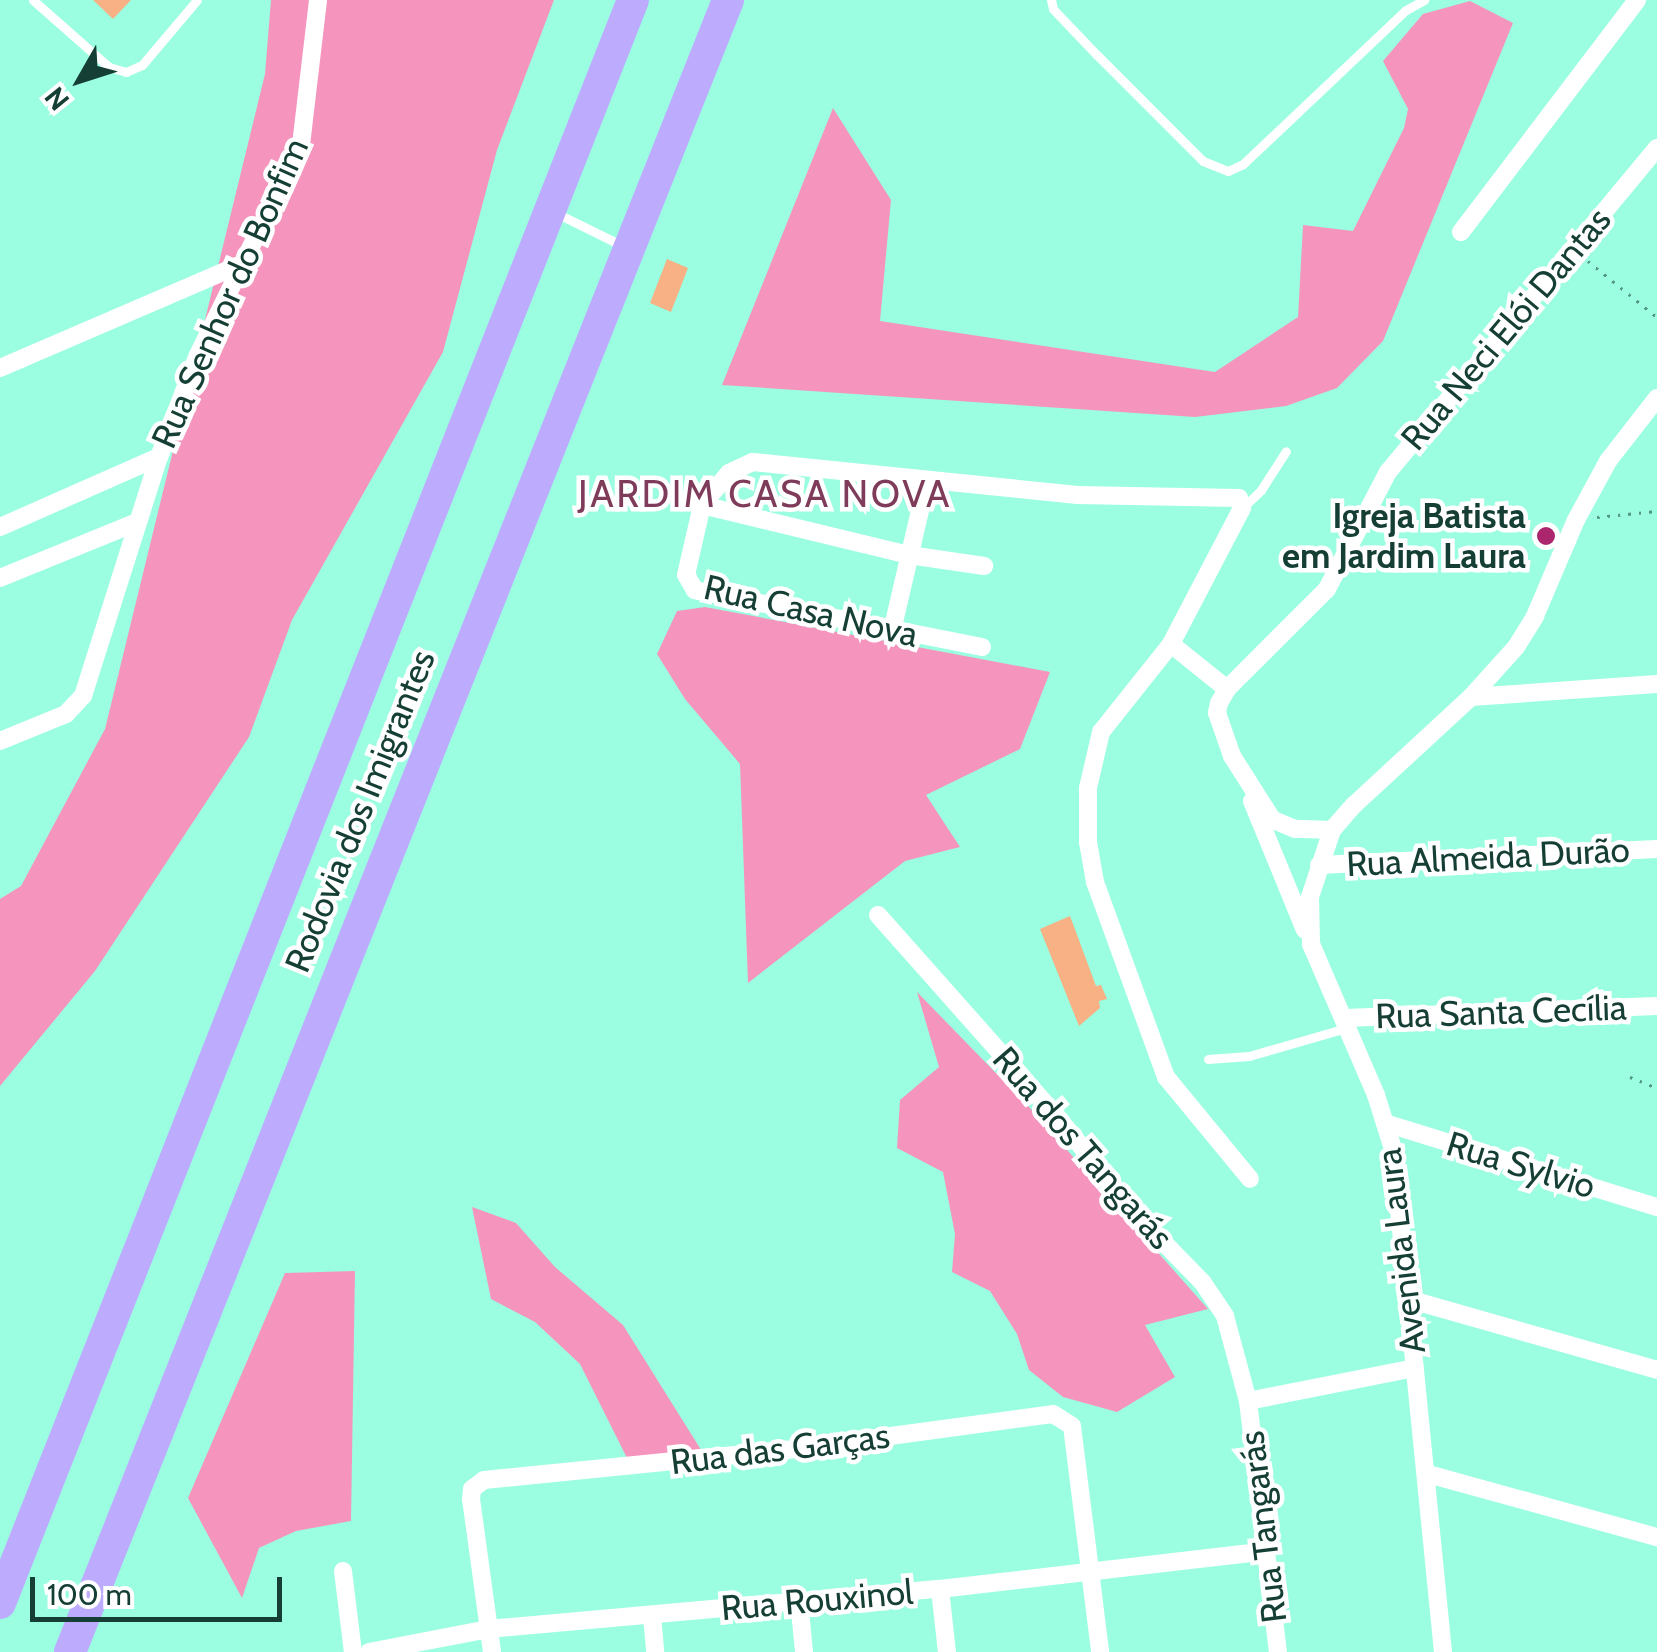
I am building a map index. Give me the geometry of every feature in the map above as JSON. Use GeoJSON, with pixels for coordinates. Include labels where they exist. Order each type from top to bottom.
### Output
{"type":"FeatureCollection","features":[{"type":"Feature","properties":{"kind":"highway","name":"Rodovia dos Imigrantes"},"geometry":{"type":"LineString","coordinates":[[0,1604],[633,0]]}},
{"type":"Feature","properties":{"kind":"highway","name":"Rodovia dos Imigrantes"},"geometry":{"type":"LineString","coordinates":[[70,1652],[728,0]]}},
{"type":"Feature","properties":{"kind":"street","name":"Rua Senhor do Bonfim"},"geometry":{"type":"LineString","coordinates":[[0,742],[66,714],[83,696],[158,457],[198,357],[300,144],[318,0]]}},
{"type":"Feature","properties":{"kind":"street"},"geometry":{"type":"LineString","coordinates":[[1461,232],[1637,0]]}},
{"type":"Feature","properties":{"kind":"street","name":"Rua Neci Elói Dantas"},"geometry":{"type":"LineString","coordinates":[[1223,696],[1327,589],[1375,490],[1657,148]]}},
{"type":"Feature","properties":{"kind":"street"},"geometry":{"type":"LineString","coordinates":[[0,368],[242,264]]}},
{"type":"Feature","properties":{"kind":"street"},"geometry":{"type":"LineString","coordinates":[[1244,782],[1272,819],[1282,825],[1332,830],[1381,777],[1471,697],[1516,647],[1535,616],[1576,520],[1608,461],[1657,398]]}},
{"type":"Feature","properties":{"kind":"street"},"geometry":{"type":"LineString","coordinates":[[0,527],[158,457]]}},
{"type":"Feature","properties":{"kind":"street"},"geometry":{"type":"LineString","coordinates":[[984,566],[909,555],[702,505],[729,473],[753,462],[1076,495],[1239,498],[1242,508],[1171,644],[1101,732],[1088,788],[1088,842],[1095,882],[1166,1077],[1250,1178]]}},
{"type":"Feature","properties":{"kind":"street"},"geometry":{"type":"LineString","coordinates":[[892,631],[927,480]]}},
{"type":"Feature","properties":{"kind":"street","name":"Rua Casa Nova"},"geometry":{"type":"LineString","coordinates":[[702,505],[686,575],[696,590],[982,646]]}},
{"type":"Feature","properties":{"kind":"street"},"geometry":{"type":"LineString","coordinates":[[0,578],[136,522]]}},
{"type":"Feature","properties":{"kind":"street"},"geometry":{"type":"LineString","coordinates":[[1171,644],[1223,696],[1222,728],[1311,944]]}},
{"type":"Feature","properties":{"kind":"street"},"geometry":{"type":"LineString","coordinates":[[1471,697],[1657,684]]}},
{"type":"Feature","properties":{"kind":"street","name":"Avenida Laura"},"geometry":{"type":"LineString","coordinates":[[1332,830],[1308,912],[1311,944],[1347,1023],[1393,1149],[1443,1652]]}},
{"type":"Feature","properties":{"kind":"street","name":"Rua Almeida Durão"},"geometry":{"type":"LineString","coordinates":[[1319,864],[1657,849]]}},
{"type":"Feature","properties":{"kind":"street","name":"Rua dos Tangarás"},"geometry":{"type":"LineString","coordinates":[[878,915],[1216,1301],[1233,1334],[1248,1401]]}},
{"type":"Feature","properties":{"kind":"street","name":"Rua Santa Cecília"},"geometry":{"type":"LineString","coordinates":[[1347,1023],[1657,1006]]}},
{"type":"Feature","properties":{"kind":"street","name":"Rua Sylvio"},"geometry":{"type":"LineString","coordinates":[[1385,1123],[1657,1207]]}},
{"type":"Feature","properties":{"kind":"street"},"geometry":{"type":"LineString","coordinates":[[1408,1299],[1657,1370]]}},
{"type":"Feature","properties":{"kind":"street"},"geometry":{"type":"LineString","coordinates":[[1248,1401],[1415,1368]]}},
{"type":"Feature","properties":{"kind":"street","name":"Rua Tangarás"},"geometry":{"type":"LineString","coordinates":[[1248,1401],[1278,1652]]}},
{"type":"Feature","properties":{"kind":"street","name":"Rua das Garças"},"geometry":{"type":"LineString","coordinates":[[488,1630],[470,1498],[472,1489],[484,1480],[787,1450],[1053,1414],[1072,1426],[1091,1572]]}},
{"type":"Feature","properties":{"kind":"street"},"geometry":{"type":"LineString","coordinates":[[1428,1474],[1657,1536]]}},
{"type":"Feature","properties":{"kind":"street","name":"Rua Rouxinol"},"geometry":{"type":"LineString","coordinates":[[369,1652],[488,1630],[940,1589],[1266,1551]]}},
{"type":"Feature","properties":{"kind":"street"},"geometry":{"type":"LineString","coordinates":[[343,1571],[353,1652]]}},
{"type":"Feature","properties":{"kind":"street"},"geometry":{"type":"LineString","coordinates":[[1091,1572],[1100,1652]]}},
{"type":"Feature","properties":{"kind":"street"},"geometry":{"type":"LineString","coordinates":[[940,1589],[947,1652]]}},
{"type":"Feature","properties":{"kind":"street"},"geometry":{"type":"LineString","coordinates":[[798,1600],[804,1652]]}},
{"type":"Feature","properties":{"kind":"street"},"geometry":{"type":"LineString","coordinates":[[652,1616],[655,1652]]}},
{"type":"Feature","properties":{"kind":"street"},"geometry":{"type":"LineString","coordinates":[[488,1630],[492,1652]]}},
{"type":"Feature","properties":{"kind":"lane"},"geometry":{"type":"LineString","coordinates":[[32,0],[108,67],[126,72],[142,65],[197,0]]}},
{"type":"Feature","properties":{"kind":"lane"},"geometry":{"type":"LineString","coordinates":[[1052,0],[1064,21],[1190,148],[1214,168],[1228,171],[1243,164],[1406,10],[1424,0]]}},
{"type":"Feature","properties":{"kind":"lane"},"geometry":{"type":"LineString","coordinates":[[551,210],[628,248]]}},
{"type":"Feature","properties":{"kind":"lane"},"geometry":{"type":"LineString","coordinates":[[1242,508],[1262,490],[1286,451]]}},
{"type":"Feature","properties":{"kind":"lane"},"geometry":{"type":"LineString","coordinates":[[1208,1059],[1249,1056],[1347,1023]]}},
{"type":"Feature","properties":{"kind":"path"},"geometry":{"type":"LineString","coordinates":[[1572,248],[1657,317]]}},
{"type":"Feature","properties":{"kind":"path"},"geometry":{"type":"LineString","coordinates":[[1576,520],[1657,511]]}},
{"type":"Feature","properties":{"kind":"path"},"geometry":{"type":"LineString","coordinates":[[1630,1078],[1657,1088]]}},
{"type":"Feature","properties":{"kind":"shaded area"},"geometry":{"type":"Polygon","coordinates":[[[271,0],[554,0],[497,150],[443,352],[292,620],[249,737],[95,971],[0,1086],[0,899],[21,886],[105,729],[265,74],[271,0]]]}},
{"type":"Feature","properties":{"kind":"shaded area"},"geometry":{"type":"Polygon","coordinates":[[[1470,1],[1513,23],[1383,341],[1337,388],[1286,406],[1195,417],[722,385],[833,108],[891,200],[880,321],[1215,372],[1298,317],[1303,225],[1353,231],[1404,128],[1408,109],[1383,61],[1423,14],[1470,1]]]}},
{"type":"Feature","properties":{"kind":"shaded area"},"geometry":{"type":"Polygon","coordinates":[[[705,607],[1050,672],[1020,749],[926,795],[960,847],[905,861],[748,983],[740,764],[685,699],[657,654],[677,611],[705,607]]]}},
{"type":"Feature","properties":{"kind":"shaded area"},"geometry":{"type":"Polygon","coordinates":[[[917,992],[1029,1107],[1208,1309],[1145,1325],[1175,1377],[1117,1412],[1063,1397],[1029,1370],[1017,1334],[990,1291],[952,1272],[955,1234],[943,1172],[897,1148],[900,1100],[939,1067],[917,992]]]}},
{"type":"Feature","properties":{"kind":"shaded area"},"geometry":{"type":"Polygon","coordinates":[[[472,1207],[516,1223],[555,1267],[623,1325],[703,1453],[630,1464],[580,1364],[535,1322],[491,1299],[472,1207]]]}},
{"type":"Feature","properties":{"kind":"shaded area"},"geometry":{"type":"Polygon","coordinates":[[[355,1271],[351,1521],[296,1531],[259,1548],[242,1598],[188,1498],[285,1273],[355,1271]]]}},
{"type":"Feature","properties":{"kind":"building"},"geometry":{"type":"Polygon","coordinates":[[[93,0],[131,0],[113,19],[93,0]]]}},
{"type":"Feature","properties":{"kind":"building"},"geometry":{"type":"Polygon","coordinates":[[[667,259],[688,268],[671,312],[650,303],[667,259]]]}},
{"type":"Feature","properties":{"kind":"building"},"geometry":{"type":"Polygon","coordinates":[[[1070,916],[1096,986],[1101,985],[1107,999],[1099,1001],[1100,1008],[1079,1026],[1040,929],[1070,916]]]}},
{"type":"Feature","properties":{"kind":"place","name":"Igreja Batista em Jardim Laura"},"geometry":{"type":"Point","coordinates":[1546,536]}},
{"type":"Feature","properties":{"kind":"district","name":"JARDIM CASA NOVA"},"geometry":{"type":"Point","coordinates":[765,494]}}]}
